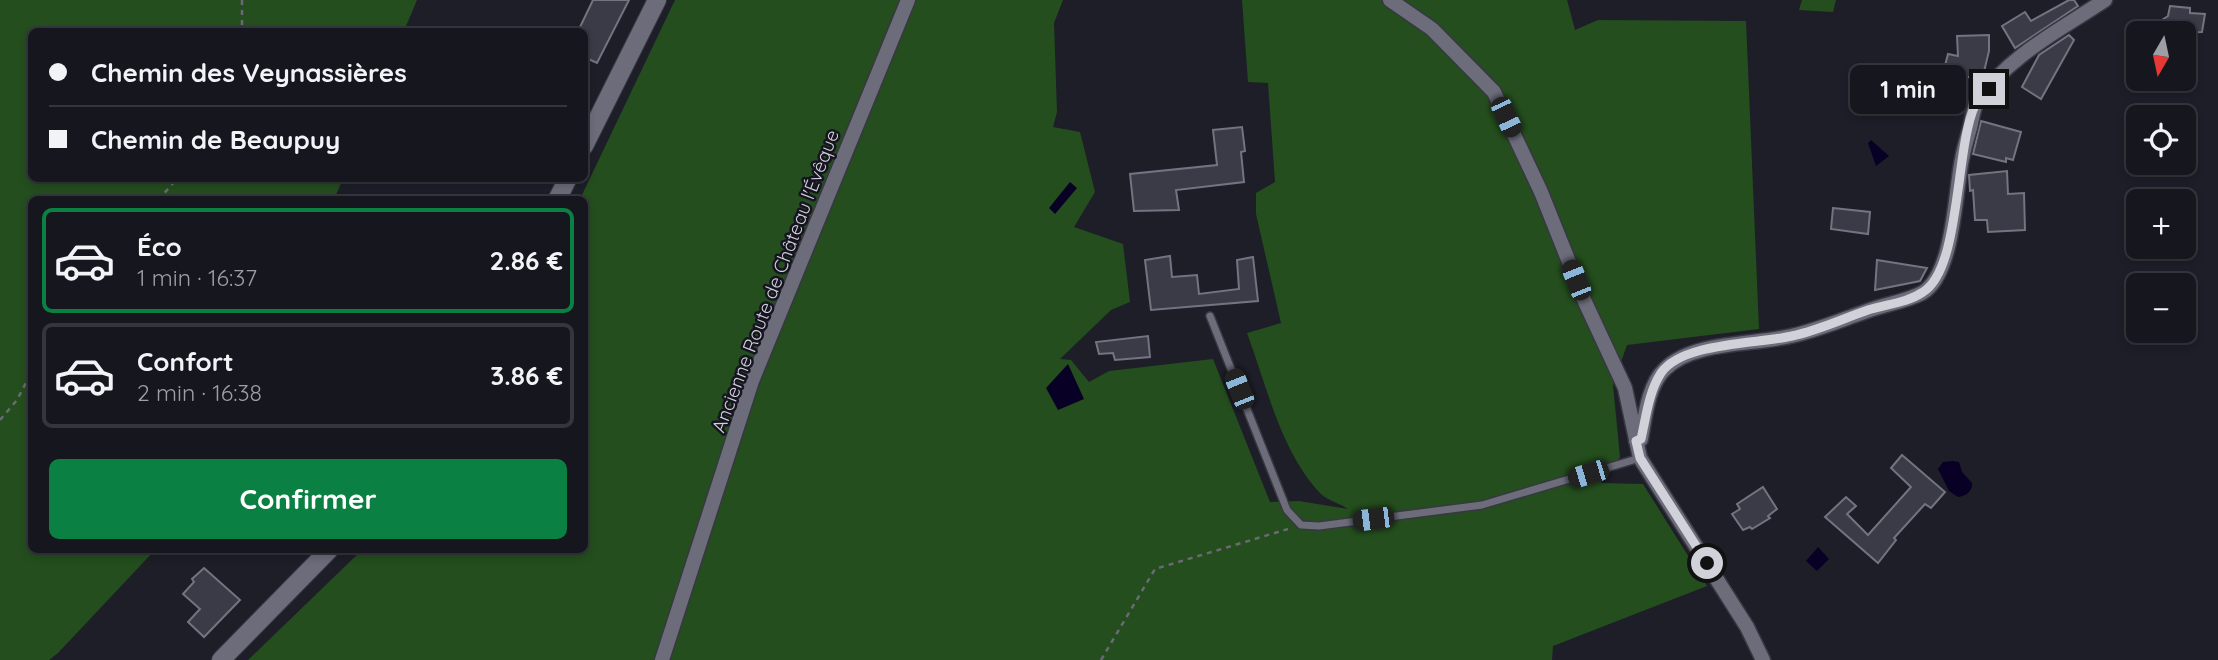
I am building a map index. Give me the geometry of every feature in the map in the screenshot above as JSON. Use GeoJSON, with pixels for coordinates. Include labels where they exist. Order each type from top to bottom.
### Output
{"type":"FeatureCollection","features":[{"type":"Feature","properties":{"kind":"main road"},"geometry":{"type":"LineString","coordinates":[[588,138],[657,0]]}},
{"type":"Feature","properties":{"kind":"main road"},"geometry":{"type":"LineString","coordinates":[[221,660],[326,553]]}},
{"type":"Feature","properties":{"kind":"street","name":"Ancienne Route de Château l'Évêque"},"geometry":{"type":"LineString","coordinates":[[662,660],[752,382],[908,0]]}},
{"type":"Feature","properties":{"kind":"street"},"geometry":{"type":"LineString","coordinates":[[1390,0],[1432,29],[1494,92],[1541,192],[1585,302],[1625,387],[1640,458],[1747,627],[1763,660]]}},
{"type":"Feature","properties":{"kind":"street"},"geometry":{"type":"LineString","coordinates":[[1636,441],[1641,439],[1652,392],[1662,371],[1675,360],[1689,354],[1734,344],[1789,337],[1826,327],[1925,292],[1935,281],[1950,243],[1962,159],[1976,105],[2002,72],[2029,50],[2105,0]]}},
{"type":"Feature","properties":{"kind":"lane"},"geometry":{"type":"LineString","coordinates":[[1210,316],[1287,510],[1301,525],[1318,526],[1482,505],[1640,458]]}},
{"type":"Feature","properties":{"kind":"path"},"geometry":{"type":"LineString","coordinates":[[242,0],[243,28]]}},
{"type":"Feature","properties":{"kind":"path"},"geometry":{"type":"LineString","coordinates":[[162,196],[175,182]]}},
{"type":"Feature","properties":{"kind":"path"},"geometry":{"type":"LineString","coordinates":[[0,420],[17,400],[28,379]]}},
{"type":"Feature","properties":{"kind":"path"},"geometry":{"type":"LineString","coordinates":[[1101,660],[1154,569],[1301,525]]}},
{"type":"Feature","properties":{"kind":"green space"},"geometry":{"type":"Polygon","coordinates":[[[0,0],[417,0],[405,28],[28,28],[28,182],[342,182],[335,196],[28,196],[28,553],[152,553],[49,660],[0,660],[0,0]]]}},
{"type":"Feature","properties":{"kind":"green space"},"geometry":{"type":"Polygon","coordinates":[[[675,0],[1063,0],[1054,23],[1057,112],[1053,127],[1080,132],[1095,192],[1074,227],[1123,244],[1130,302],[1111,310],[1060,359],[1071,360],[1089,382],[1109,371],[1213,359],[1270,502],[1299,501],[1348,509],[1321,494],[1295,459],[1276,418],[1247,333],[1281,323],[1256,214],[1256,193],[1275,182],[1268,83],[1248,82],[1242,0],[1567,0],[1575,30],[1598,20],[1746,21],[1759,329],[1627,345],[1613,385],[1620,457],[1601,483],[1643,484],[1707,586],[1553,646],[1552,660],[248,660],[359,553],[588,553],[588,196],[581,196],[675,0]]]}},
{"type":"Feature","properties":{"kind":"green space"},"geometry":{"type":"Polygon","coordinates":[[[1802,0],[1836,0],[1833,12],[1799,10],[1802,0]]]}},
{"type":"Feature","properties":{"kind":"shaded area"},"geometry":{"type":"Polygon","coordinates":[[[1871,140],[1889,156],[1876,166],[1868,143],[1871,140]]]}},
{"type":"Feature","properties":{"kind":"shaded area"},"geometry":{"type":"Polygon","coordinates":[[[1070,182],[1077,188],[1055,214],[1049,208],[1070,182]]]}},
{"type":"Feature","properties":{"kind":"shaded area"},"geometry":{"type":"Polygon","coordinates":[[[1068,364],[1084,399],[1058,410],[1046,388],[1068,364]]]}},
{"type":"Feature","properties":{"kind":"shaded area"},"geometry":{"type":"Polygon","coordinates":[[[1943,462],[1959,462],[1962,472],[1972,483],[1971,489],[1963,496],[1958,497],[1949,491],[1938,469],[1943,462]]]}},
{"type":"Feature","properties":{"kind":"shaded area"},"geometry":{"type":"Polygon","coordinates":[[[1818,547],[1829,559],[1817,571],[1806,561],[1818,547]]]}},
{"type":"Feature","properties":{"kind":"building"},"geometry":{"type":"Polygon","coordinates":[[[593,0],[629,0],[597,63],[588,59],[588,28],[580,27],[593,0]]]}},
{"type":"Feature","properties":{"kind":"building"},"geometry":{"type":"Polygon","coordinates":[[[2069,0],[2074,0],[2078,6],[2015,48],[2002,26],[2025,12],[2031,21],[2069,0]]]}},
{"type":"Feature","properties":{"kind":"building"},"geometry":{"type":"Polygon","coordinates":[[[2170,6],[2190,8],[2190,13],[2205,14],[2202,32],[2196,32],[2196,21],[2162,20],[2168,16],[2170,6]]]}},
{"type":"Feature","properties":{"kind":"building"},"geometry":{"type":"Polygon","coordinates":[[[1989,35],[1989,51],[1982,80],[1954,74],[1950,98],[1937,96],[1948,54],[1958,56],[1957,36],[1989,35]]]}},
{"type":"Feature","properties":{"kind":"building"},"geometry":{"type":"Polygon","coordinates":[[[2069,35],[2074,40],[2041,99],[2022,87],[2039,55],[2069,35]]]}},
{"type":"Feature","properties":{"kind":"building"},"geometry":{"type":"Polygon","coordinates":[[[1981,121],[2021,132],[2013,160],[2006,158],[2006,162],[1973,154],[1981,121]]]}},
{"type":"Feature","properties":{"kind":"building"},"geometry":{"type":"Polygon","coordinates":[[[1242,127],[1245,151],[1241,152],[1244,182],[1176,190],[1179,210],[1134,211],[1130,174],[1217,165],[1213,130],[1242,127]]]}},
{"type":"Feature","properties":{"kind":"building"},"geometry":{"type":"Polygon","coordinates":[[[2007,171],[2008,194],[2024,193],[2025,230],[1988,232],[1987,220],[1975,220],[1969,175],[2007,171]]]}},
{"type":"Feature","properties":{"kind":"building"},"geometry":{"type":"Polygon","coordinates":[[[1833,208],[1870,212],[1868,234],[1831,229],[1833,208]]]}},
{"type":"Feature","properties":{"kind":"building"},"geometry":{"type":"Polygon","coordinates":[[[1170,256],[1172,277],[1197,275],[1199,294],[1239,289],[1237,260],[1253,257],[1258,301],[1151,310],[1145,260],[1170,256]]]}},
{"type":"Feature","properties":{"kind":"building"},"geometry":{"type":"Polygon","coordinates":[[[1877,260],[1927,268],[1920,281],[1875,290],[1877,260]]]}},
{"type":"Feature","properties":{"kind":"building"},"geometry":{"type":"Polygon","coordinates":[[[1148,336],[1150,357],[1115,360],[1113,353],[1099,354],[1096,342],[1148,336]]]}},
{"type":"Feature","properties":{"kind":"building"},"geometry":{"type":"Polygon","coordinates":[[[1902,455],[1945,492],[1931,508],[1925,504],[1894,538],[1896,540],[1878,563],[1825,517],[1846,497],[1856,506],[1847,514],[1868,535],[1911,487],[1891,468],[1902,455]]]}},
{"type":"Feature","properties":{"kind":"building"},"geometry":{"type":"Polygon","coordinates":[[[1763,487],[1777,509],[1768,516],[1770,518],[1752,529],[1750,527],[1743,530],[1732,514],[1740,509],[1737,504],[1763,487]]]}},
{"type":"Feature","properties":{"kind":"building"},"geometry":{"type":"Polygon","coordinates":[[[204,568],[240,600],[204,637],[188,622],[200,609],[183,594],[194,582],[192,579],[204,568]]]}},
{"type":"Feature","properties":{"kind":"route"},"geometry":{"type":"LineString","coordinates":[[1707,563],[1640,458],[1636,441],[1641,439],[1652,392],[1662,371],[1675,360],[1689,354],[1734,344],[1789,337],[1826,327],[1925,292],[1935,281],[1950,243],[1962,159],[1976,105],[1989,89]]}}]}
